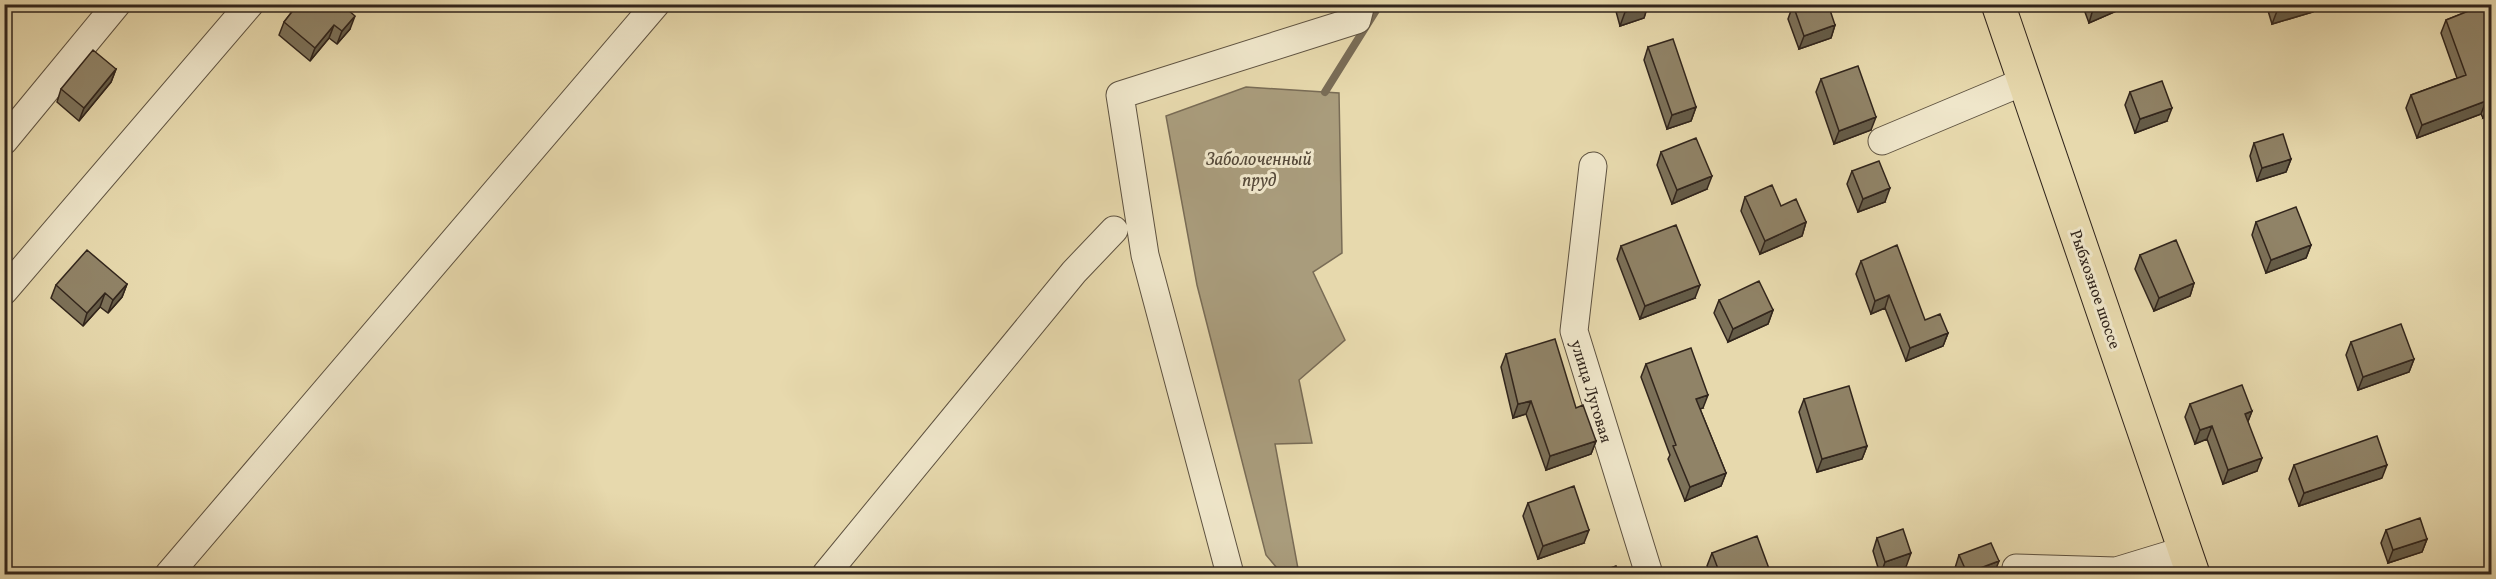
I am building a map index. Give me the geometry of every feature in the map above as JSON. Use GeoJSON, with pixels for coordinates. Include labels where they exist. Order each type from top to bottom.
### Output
{"type":"FeatureCollection","features":[{"type":"Feature","properties":{"kind":"main road","name":"Рыбхозное шоссе"},"geometry":{"type":"LineString","coordinates":[[1998,4],[2189,562]]}},
{"type":"Feature","properties":{"kind":"street"},"geometry":{"type":"LineString","coordinates":[[4,141],[117,4]]}},
{"type":"Feature","properties":{"kind":"street"},"geometry":{"type":"LineString","coordinates":[[4,291],[250,4]]}},
{"type":"Feature","properties":{"kind":"street"},"geometry":{"type":"LineString","coordinates":[[169,574],[656,4]]}},
{"type":"Feature","properties":{"kind":"street"},"geometry":{"type":"LineString","coordinates":[[1230,574],[1145,255],[1120,95],[1357,20],[1361,4]]}},
{"type":"Feature","properties":{"kind":"street"},"geometry":{"type":"LineString","coordinates":[[1881,141],[2018,84]]}},
{"type":"Feature","properties":{"kind":"street","name":"улица Луговая"},"geometry":{"type":"LineString","coordinates":[[1593,166],[1574,331],[1649,574]]}},
{"type":"Feature","properties":{"kind":"street"},"geometry":{"type":"LineString","coordinates":[[826,574],[1074,272],[1114,230]]}},
{"type":"Feature","properties":{"kind":"street"},"geometry":{"type":"LineString","coordinates":[[2016,568],[2116,571],[2189,562]]}},
{"type":"Feature","properties":{"kind":"water","name":"Заболоченный пруд"},"geometry":{"type":"Polygon","coordinates":[[[1246,87],[1339,93],[1342,253],[1313,272],[1345,340],[1299,380],[1312,443],[1275,444],[1299,574],[1282,574],[1266,555],[1197,285],[1166,116],[1246,87]]]}},
{"type":"Feature","properties":{"kind":"building"},"geometry":{"type":"Polygon","coordinates":[[[298,4],[341,4],[355,16],[342,31],[334,25],[315,48],[284,22],[298,4]]]}},
{"type":"Feature","properties":{"kind":"building"},"geometry":{"type":"Polygon","coordinates":[[[1622,4],[1648,4],[1648,5],[1625,12],[1622,4]]]}},
{"type":"Feature","properties":{"kind":"building"},"geometry":{"type":"Polygon","coordinates":[[[1828,4],[1835,25],[1804,36],[1793,5],[1828,4]]]}},
{"type":"Feature","properties":{"kind":"building"},"geometry":{"type":"Polygon","coordinates":[[[2092,4],[2105,4],[2093,9],[2092,4]]]}},
{"type":"Feature","properties":{"kind":"building"},"geometry":{"type":"Polygon","coordinates":[[[2275,4],[2299,4],[2277,11],[2275,4]]]}},
{"type":"Feature","properties":{"kind":"building"},"geometry":{"type":"Polygon","coordinates":[[[2486,4],[2492,4],[2492,103],[2488,105],[2486,101],[2422,125],[2411,95],[2466,75],[2446,20],[2486,4]]]}},
{"type":"Feature","properties":{"kind":"building"},"geometry":{"type":"Polygon","coordinates":[[[1673,39],[1696,107],[1672,115],[1648,47],[1673,39]]]}},
{"type":"Feature","properties":{"kind":"building"},"geometry":{"type":"Polygon","coordinates":[[[93,50],[116,69],[84,108],[61,89],[93,50]]]}},
{"type":"Feature","properties":{"kind":"building"},"geometry":{"type":"Polygon","coordinates":[[[1858,66],[1876,117],[1839,131],[1821,79],[1858,66]]]}},
{"type":"Feature","properties":{"kind":"building"},"geometry":{"type":"Polygon","coordinates":[[[2162,81],[2172,108],[2140,119],[2130,92],[2162,81]]]}},
{"type":"Feature","properties":{"kind":"building"},"geometry":{"type":"Polygon","coordinates":[[[2283,134],[2291,159],[2262,168],[2254,143],[2283,134]]]}},
{"type":"Feature","properties":{"kind":"building"},"geometry":{"type":"Polygon","coordinates":[[[1696,138],[1712,176],[1677,190],[1661,152],[1696,138]]]}},
{"type":"Feature","properties":{"kind":"building"},"geometry":{"type":"Polygon","coordinates":[[[1879,161],[1890,188],[1863,199],[1852,171],[1879,161]]]}},
{"type":"Feature","properties":{"kind":"building"},"geometry":{"type":"Polygon","coordinates":[[[1772,185],[1781,206],[1796,199],[1806,222],[1765,241],[1745,197],[1772,185]]]}},
{"type":"Feature","properties":{"kind":"building"},"geometry":{"type":"Polygon","coordinates":[[[2296,207],[2311,245],[2271,260],[2256,222],[2296,207]]]}},
{"type":"Feature","properties":{"kind":"building"},"geometry":{"type":"Polygon","coordinates":[[[1676,225],[1700,285],[1645,306],[1621,246],[1676,225]]]}},
{"type":"Feature","properties":{"kind":"building"},"geometry":{"type":"Polygon","coordinates":[[[2176,240],[2194,283],[2159,298],[2140,255],[2176,240]]]}},
{"type":"Feature","properties":{"kind":"building"},"geometry":{"type":"Polygon","coordinates":[[[1897,245],[1925,320],[1940,314],[1948,333],[1910,348],[1889,295],[1875,301],[1861,261],[1897,245]]]}},
{"type":"Feature","properties":{"kind":"building"},"geometry":{"type":"Polygon","coordinates":[[[87,250],[127,284],[113,300],[105,293],[87,313],[56,285],[87,250]]]}},
{"type":"Feature","properties":{"kind":"building"},"geometry":{"type":"Polygon","coordinates":[[[1759,281],[1773,310],[1733,329],[1719,300],[1759,281]]]}},
{"type":"Feature","properties":{"kind":"building"},"geometry":{"type":"Polygon","coordinates":[[[2401,324],[2414,359],[2363,377],[2351,342],[2401,324]]]}},
{"type":"Feature","properties":{"kind":"building"},"geometry":{"type":"Polygon","coordinates":[[[1555,339],[1576,408],[1583,405],[1596,441],[1550,456],[1531,401],[1518,404],[1506,354],[1555,339]]]}},
{"type":"Feature","properties":{"kind":"building"},"geometry":{"type":"Polygon","coordinates":[[[1691,348],[1708,395],[1696,399],[1726,473],[1690,487],[1673,446],[1676,445],[1646,364],[1691,348]]]}},
{"type":"Feature","properties":{"kind":"building"},"geometry":{"type":"Polygon","coordinates":[[[2242,385],[2252,411],[2245,414],[2262,458],[2228,470],[2212,426],[2200,430],[2190,404],[2242,385]]]}},
{"type":"Feature","properties":{"kind":"building"},"geometry":{"type":"Polygon","coordinates":[[[1849,386],[1867,446],[1822,459],[1804,399],[1849,386]]]}},
{"type":"Feature","properties":{"kind":"building"},"geometry":{"type":"Polygon","coordinates":[[[2377,436],[2387,465],[2304,493],[2294,465],[2377,436]]]}},
{"type":"Feature","properties":{"kind":"building"},"geometry":{"type":"Polygon","coordinates":[[[1574,486],[1589,530],[1543,546],[1528,503],[1574,486]]]}},
{"type":"Feature","properties":{"kind":"building"},"geometry":{"type":"Polygon","coordinates":[[[2420,518],[2427,539],[2393,550],[2386,530],[2420,518]]]}},
{"type":"Feature","properties":{"kind":"building"},"geometry":{"type":"Polygon","coordinates":[[[1903,529],[1911,553],[1885,562],[1877,538],[1903,529]]]}},
{"type":"Feature","properties":{"kind":"building"},"geometry":{"type":"Polygon","coordinates":[[[1757,536],[1771,574],[1720,574],[1712,553],[1757,536]]]}},
{"type":"Feature","properties":{"kind":"building"},"geometry":{"type":"Polygon","coordinates":[[[1991,543],[1999,561],[1967,573],[1959,555],[1991,543]]]}},
{"type":"Feature","properties":{"kind":"building"},"geometry":{"type":"Polygon","coordinates":[[[1616,566],[1619,574],[1594,574],[1616,566]]]}},
{"type":"Feature","properties":{"kind":"waterway"},"geometry":{"type":"LineString","coordinates":[[1325,92],[1380,4]]}}]}
